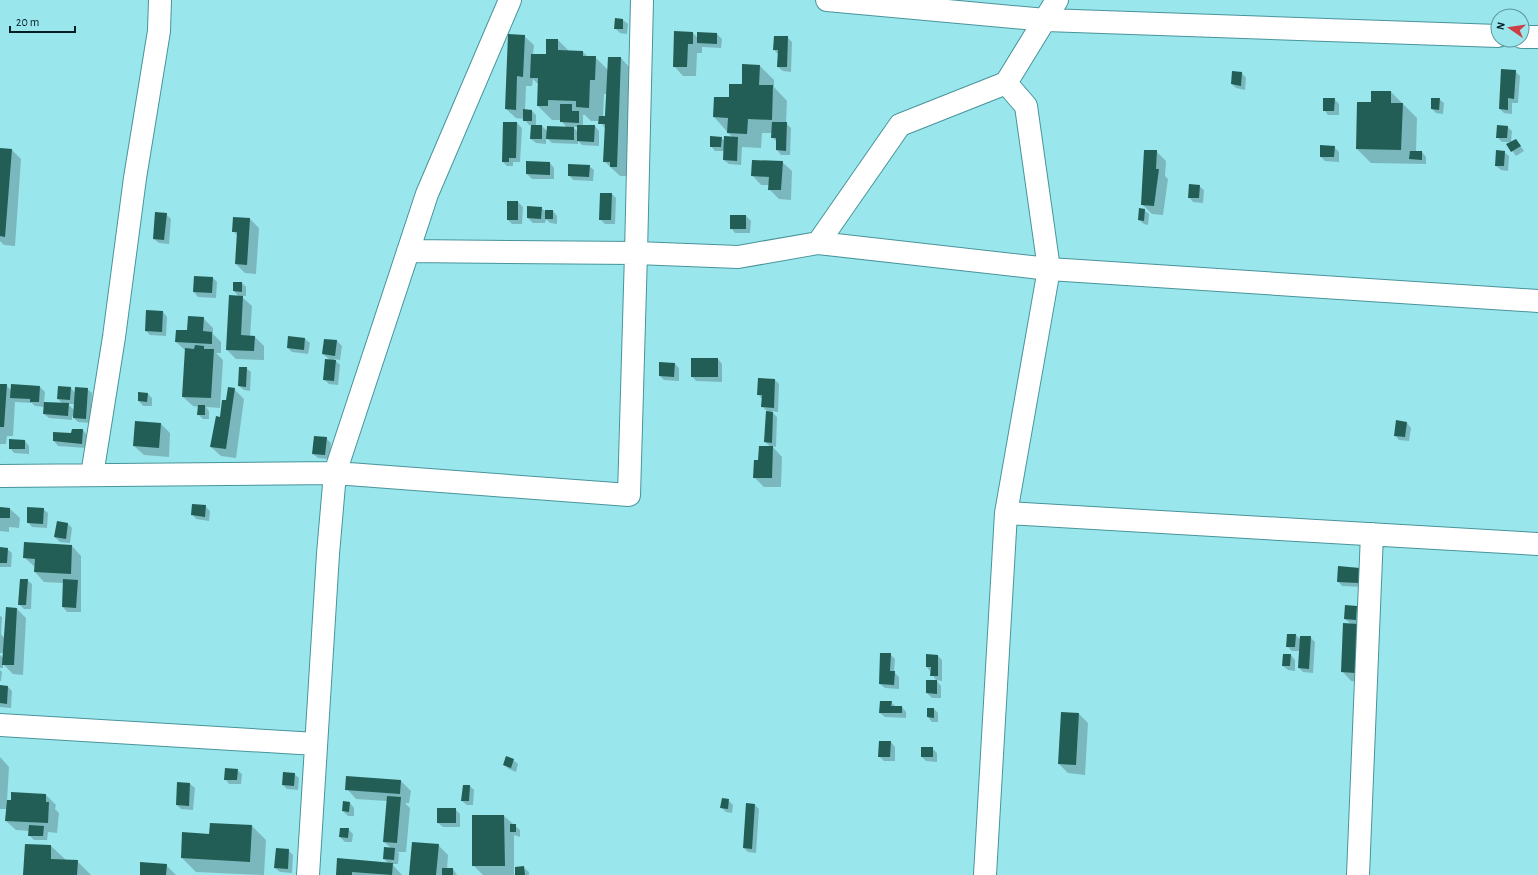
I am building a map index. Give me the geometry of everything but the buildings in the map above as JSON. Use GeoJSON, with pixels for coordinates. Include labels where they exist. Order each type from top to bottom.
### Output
{"type":"FeatureCollection","features":[{"type":"Feature","properties":{"kind":"street"},"geometry":{"type":"LineString","coordinates":[[92,475],[114,337],[135,178],[159,31],[160,0]]}},
{"type":"Feature","properties":{"kind":"street"},"geometry":{"type":"LineString","coordinates":[[308,875],[328,554],[335,473],[427,194],[510,0]]}},
{"type":"Feature","properties":{"kind":"street"},"geometry":{"type":"LineString","coordinates":[[0,476],[335,473],[629,494],[642,0]]}},
{"type":"Feature","properties":{"kind":"street"},"geometry":{"type":"LineString","coordinates":[[827,0],[1046,20],[1490,36]]}},
{"type":"Feature","properties":{"kind":"street"},"geometry":{"type":"LineString","coordinates":[[818,243],[900,125],[1006,83],[1057,0]]}},
{"type":"Feature","properties":{"kind":"street"},"geometry":{"type":"LineString","coordinates":[[984,875],[1006,513],[1049,269],[1026,106],[1006,83]]}},
{"type":"Feature","properties":{"kind":"street"},"geometry":{"type":"LineString","coordinates":[[408,251],[636,253],[738,257],[818,243],[1049,269],[1538,301]]}},
{"type":"Feature","properties":{"kind":"street"},"geometry":{"type":"LineString","coordinates":[[1006,513],[1538,544]]}},
{"type":"Feature","properties":{"kind":"street"},"geometry":{"type":"LineString","coordinates":[[1358,875],[1372,534]]}},
{"type":"Feature","properties":{"kind":"street"},"geometry":{"type":"LineString","coordinates":[[0,725],[316,744]]}}]}
